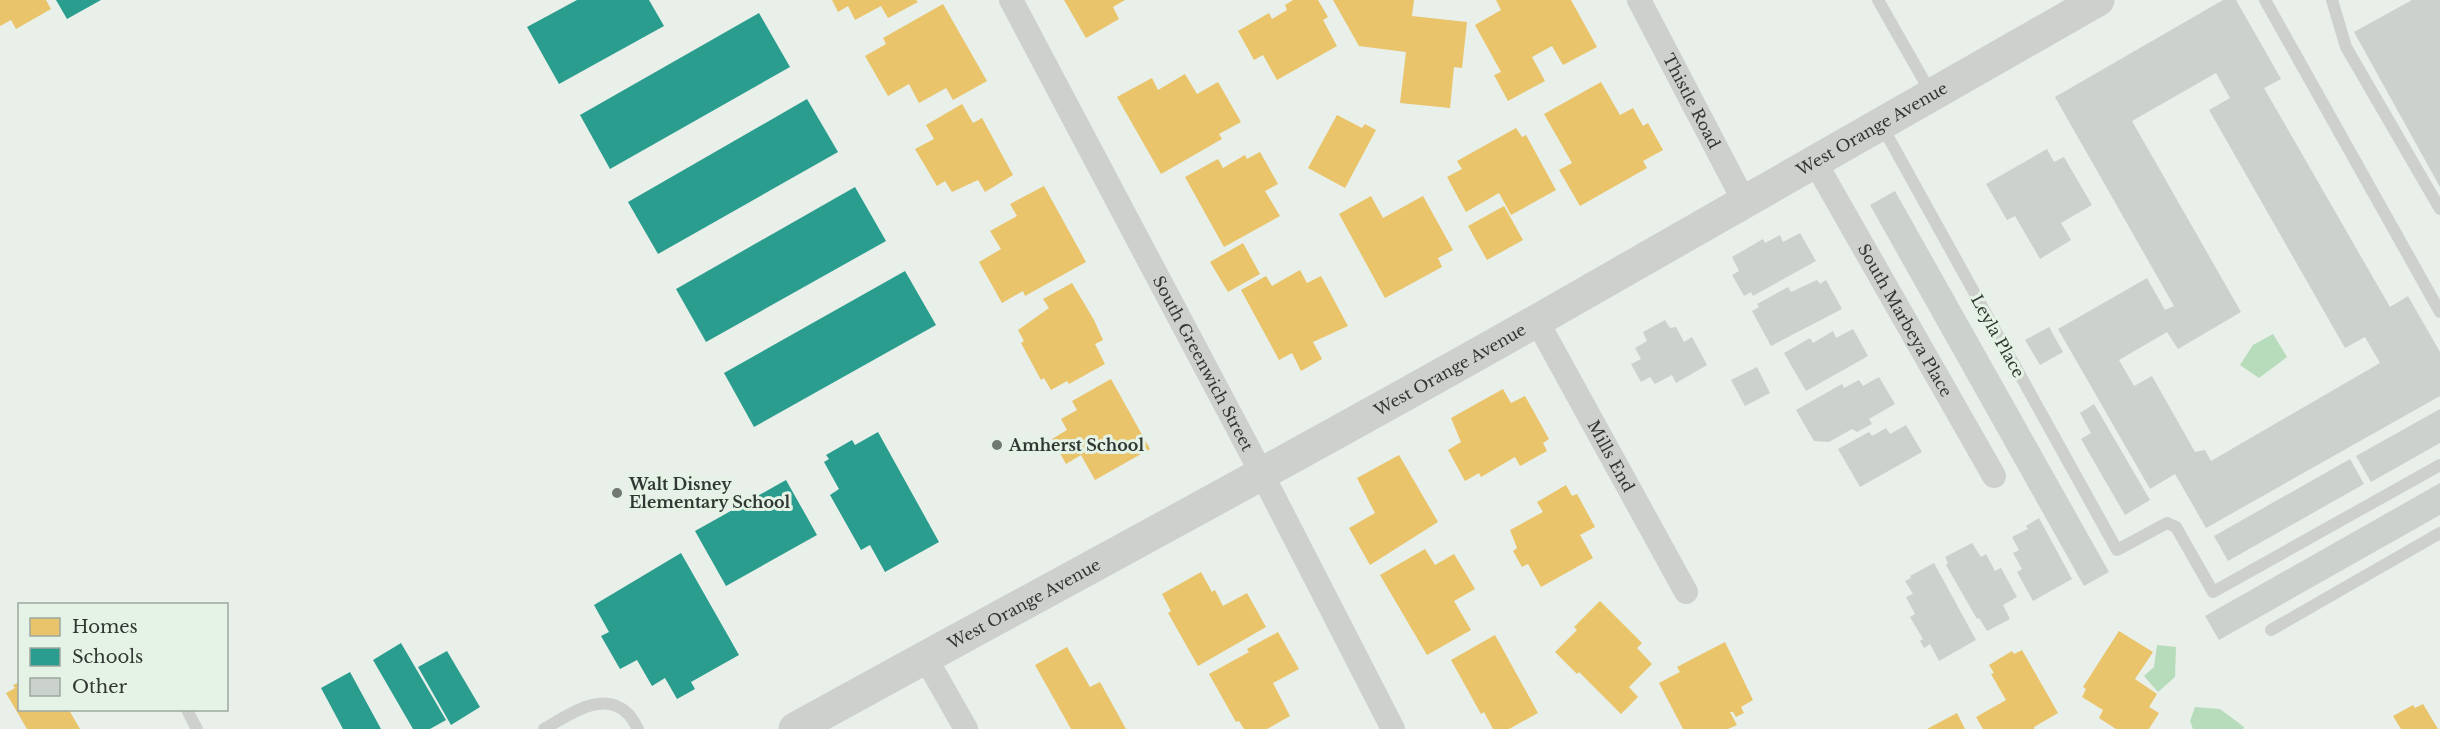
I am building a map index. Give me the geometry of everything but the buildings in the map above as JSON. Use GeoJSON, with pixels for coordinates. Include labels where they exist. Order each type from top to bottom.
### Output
{"type":"FeatureCollection","features":[{"type":"Feature","properties":{"kind":"street","name":"South Greenwich Street"},"geometry":{"type":"LineString","coordinates":[[1011,0],[1262,474],[1393,729]]}},
{"type":"Feature","properties":{"kind":"street","name":"Thistle Road"},"geometry":{"type":"LineString","coordinates":[[1639,0],[1744,201]]}},
{"type":"Feature","properties":{"kind":"street","name":"West Orange Avenue"},"geometry":{"type":"LineString","coordinates":[[795,729],[1537,321],[1815,162],[1880,122],[2098,0]]}},
{"type":"Feature","properties":{"kind":"street","name":"South Marbeya Place"},"geometry":{"type":"LineString","coordinates":[[1815,162],[1994,476]]}},
{"type":"Feature","properties":{"kind":"street","name":"Mills End"},"geometry":{"type":"LineString","coordinates":[[1537,321],[1686,592]]}},
{"type":"Feature","properties":{"kind":"street"},"geometry":{"type":"LineString","coordinates":[[925,657],[966,729]]}},
{"type":"Feature","properties":{"kind":"lane"},"geometry":{"type":"LineString","coordinates":[[1878,0],[1932,94]]}},
{"type":"Feature","properties":{"kind":"lane"},"geometry":{"type":"LineString","coordinates":[[2265,0],[2440,312]]}},
{"type":"Feature","properties":{"kind":"lane"},"geometry":{"type":"LineString","coordinates":[[2332,0],[2346,47],[2440,209]]}},
{"type":"Feature","properties":{"kind":"lane","name":"Leyla Place"},"geometry":{"type":"LineString","coordinates":[[1880,122],[2117,550],[2167,523],[2176,527],[2213,592],[2440,465]]}},
{"type":"Feature","properties":{"kind":"lane"},"geometry":{"type":"LineString","coordinates":[[2271,630],[2440,533]]}},
{"type":"Feature","properties":{"kind":"lane"},"geometry":{"type":"LineString","coordinates":[[544,729],[580,708],[602,703],[617,706],[627,713],[638,729]]}},
{"type":"Feature","properties":{"kind":"lane"},"geometry":{"type":"LineString","coordinates":[[188,712],[197,729]]}},
{"type":"Feature","properties":{"kind":"shaded area"},"geometry":{"type":"Polygon","coordinates":[[[2273,334],[2287,357],[2259,378],[2240,365],[2253,345],[2273,334]]]}},
{"type":"Feature","properties":{"kind":"shaded area"},"geometry":{"type":"Polygon","coordinates":[[[2157,645],[2176,647],[2175,677],[2158,692],[2144,676],[2154,667],[2157,645]]]}},
{"type":"Feature","properties":{"kind":"shaded area"},"geometry":{"type":"Polygon","coordinates":[[[2195,707],[2220,709],[2244,727],[2243,729],[2193,729],[2190,721],[2195,707]]]}},
{"type":"Feature","properties":{"kind":"place","name":"Amherst School"},"geometry":{"type":"Point","coordinates":[997,445]}},
{"type":"Feature","properties":{"kind":"place","name":"Walt Disney Elementary School"},"geometry":{"type":"Point","coordinates":[617,493]}}]}
